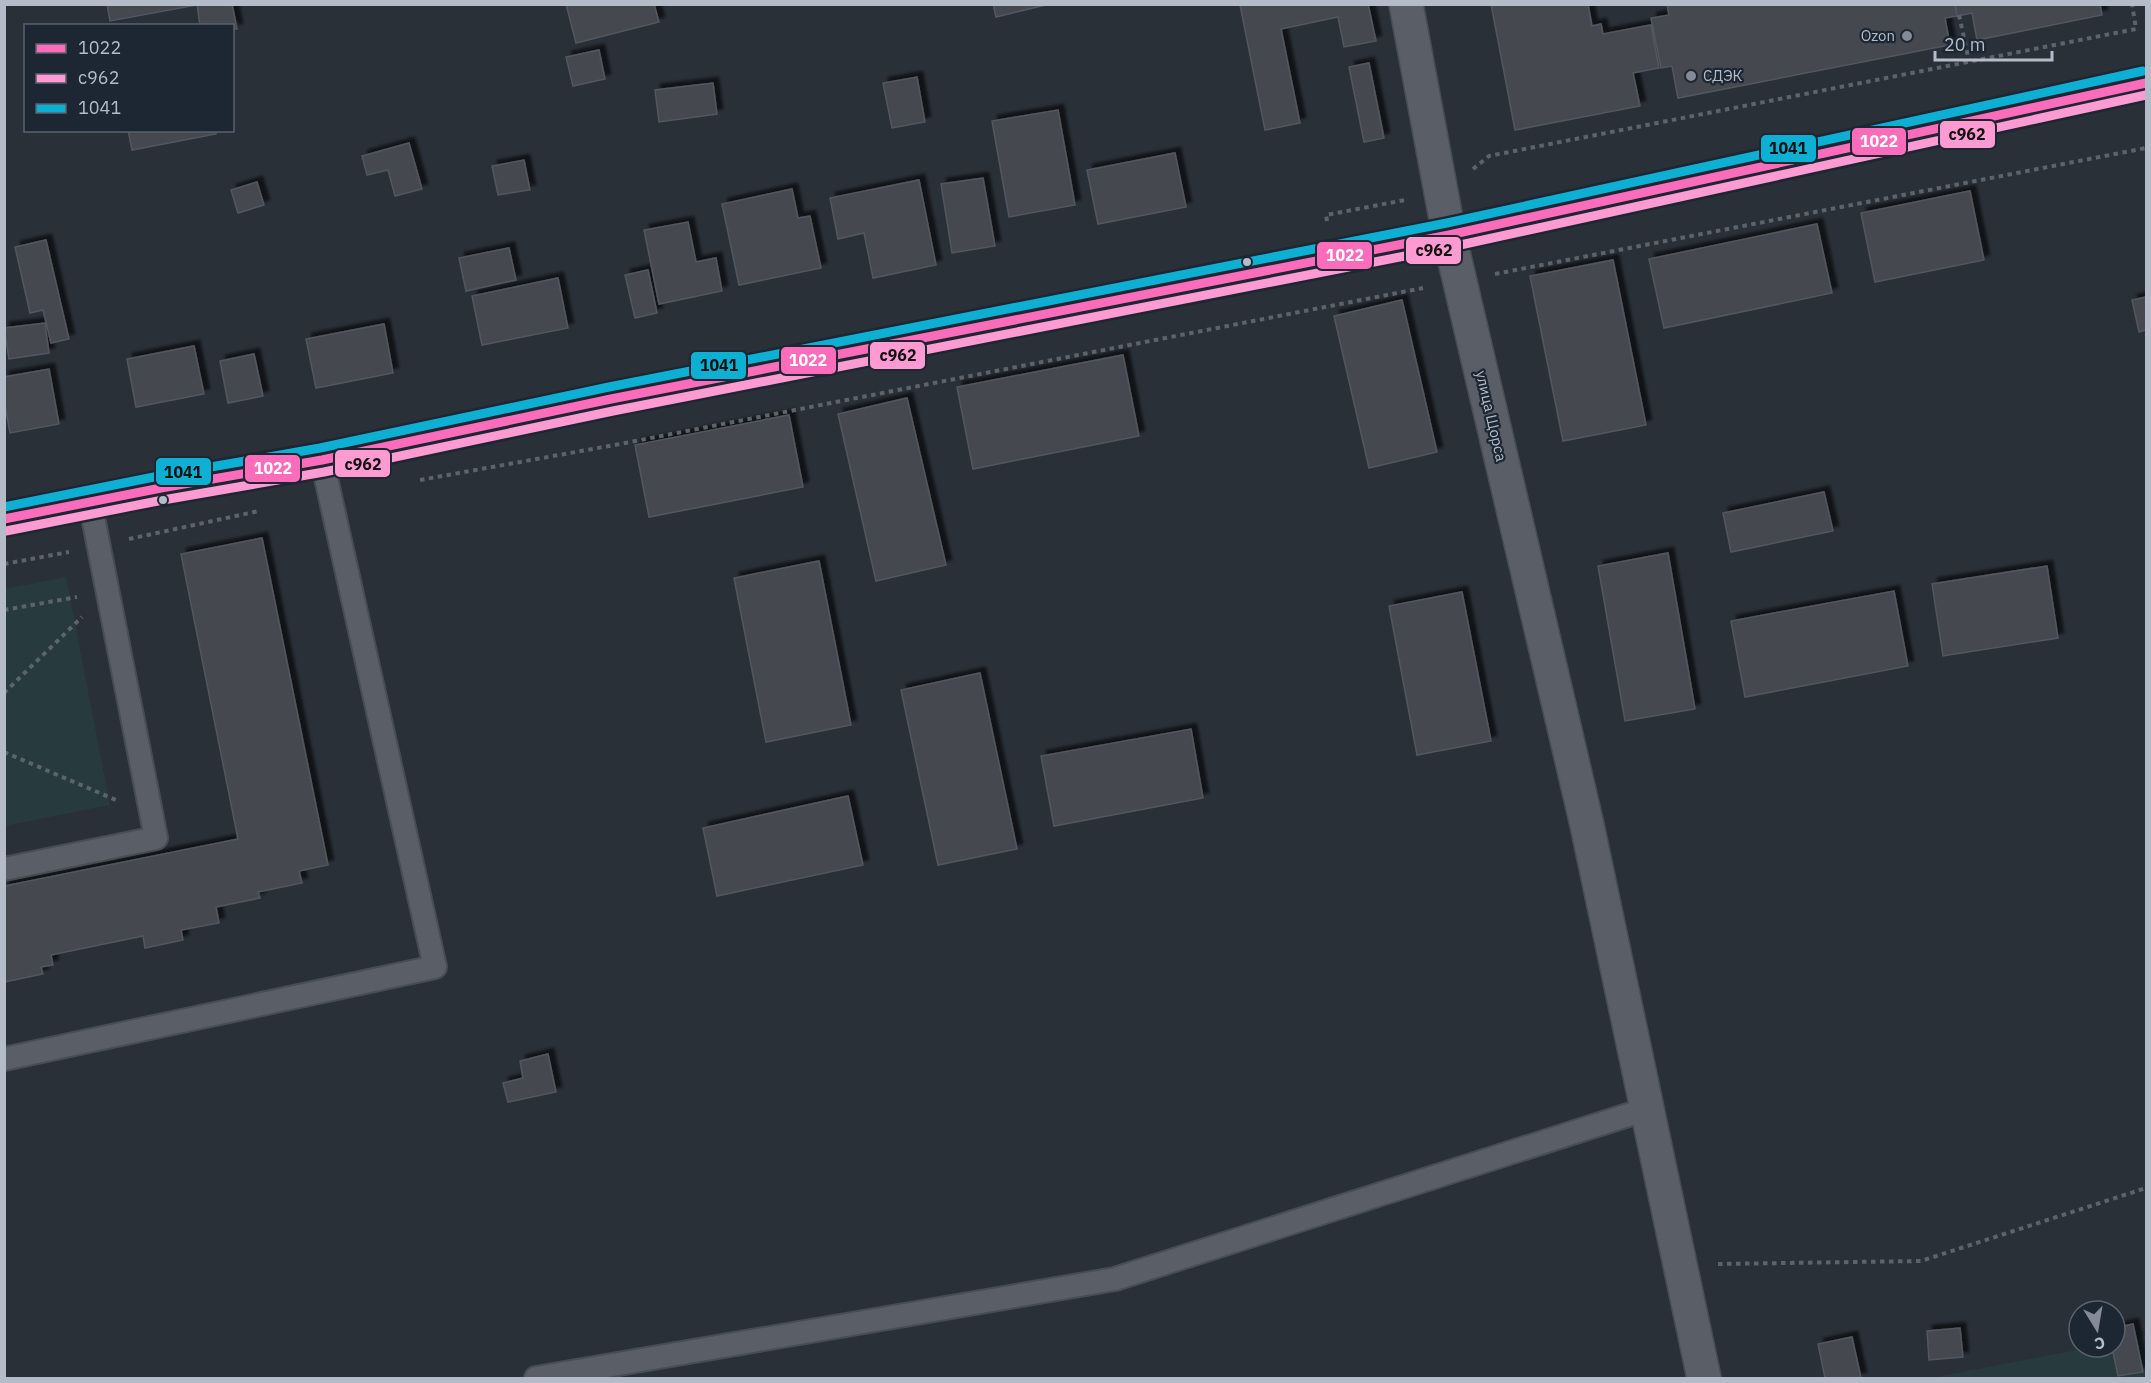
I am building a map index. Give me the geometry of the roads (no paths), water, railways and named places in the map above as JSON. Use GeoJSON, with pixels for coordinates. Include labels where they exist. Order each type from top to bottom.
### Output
{"type":"FeatureCollection","features":[{"type":"Feature","properties":{"kind":"street","name":"улица Щорса"},"geometry":{"type":"LineString","coordinates":[[1406,4],[1449,235],[1587,825],[1704,1378]]}},
{"type":"Feature","properties":{"kind":"street"},"geometry":{"type":"LineString","coordinates":[[4,519],[90,501],[322,460],[611,399],[1449,235],[2146,83]]}},
{"type":"Feature","properties":{"kind":"lane"},"geometry":{"type":"LineString","coordinates":[[4,1059],[435,967],[322,460]]}},
{"type":"Feature","properties":{"kind":"lane"},"geometry":{"type":"LineString","coordinates":[[4,869],[156,838],[90,501]]}},
{"type":"Feature","properties":{"kind":"lane"},"geometry":{"type":"LineString","coordinates":[[536,1378],[1115,1279],[1647,1109]]}},
{"type":"Feature","properties":{"kind":"place","name":"Ozon"},"geometry":{"type":"Point","coordinates":[1907,36]}},
{"type":"Feature","properties":{"kind":"place","name":"СДЭК"},"geometry":{"type":"Point","coordinates":[1691,76]}}]}
